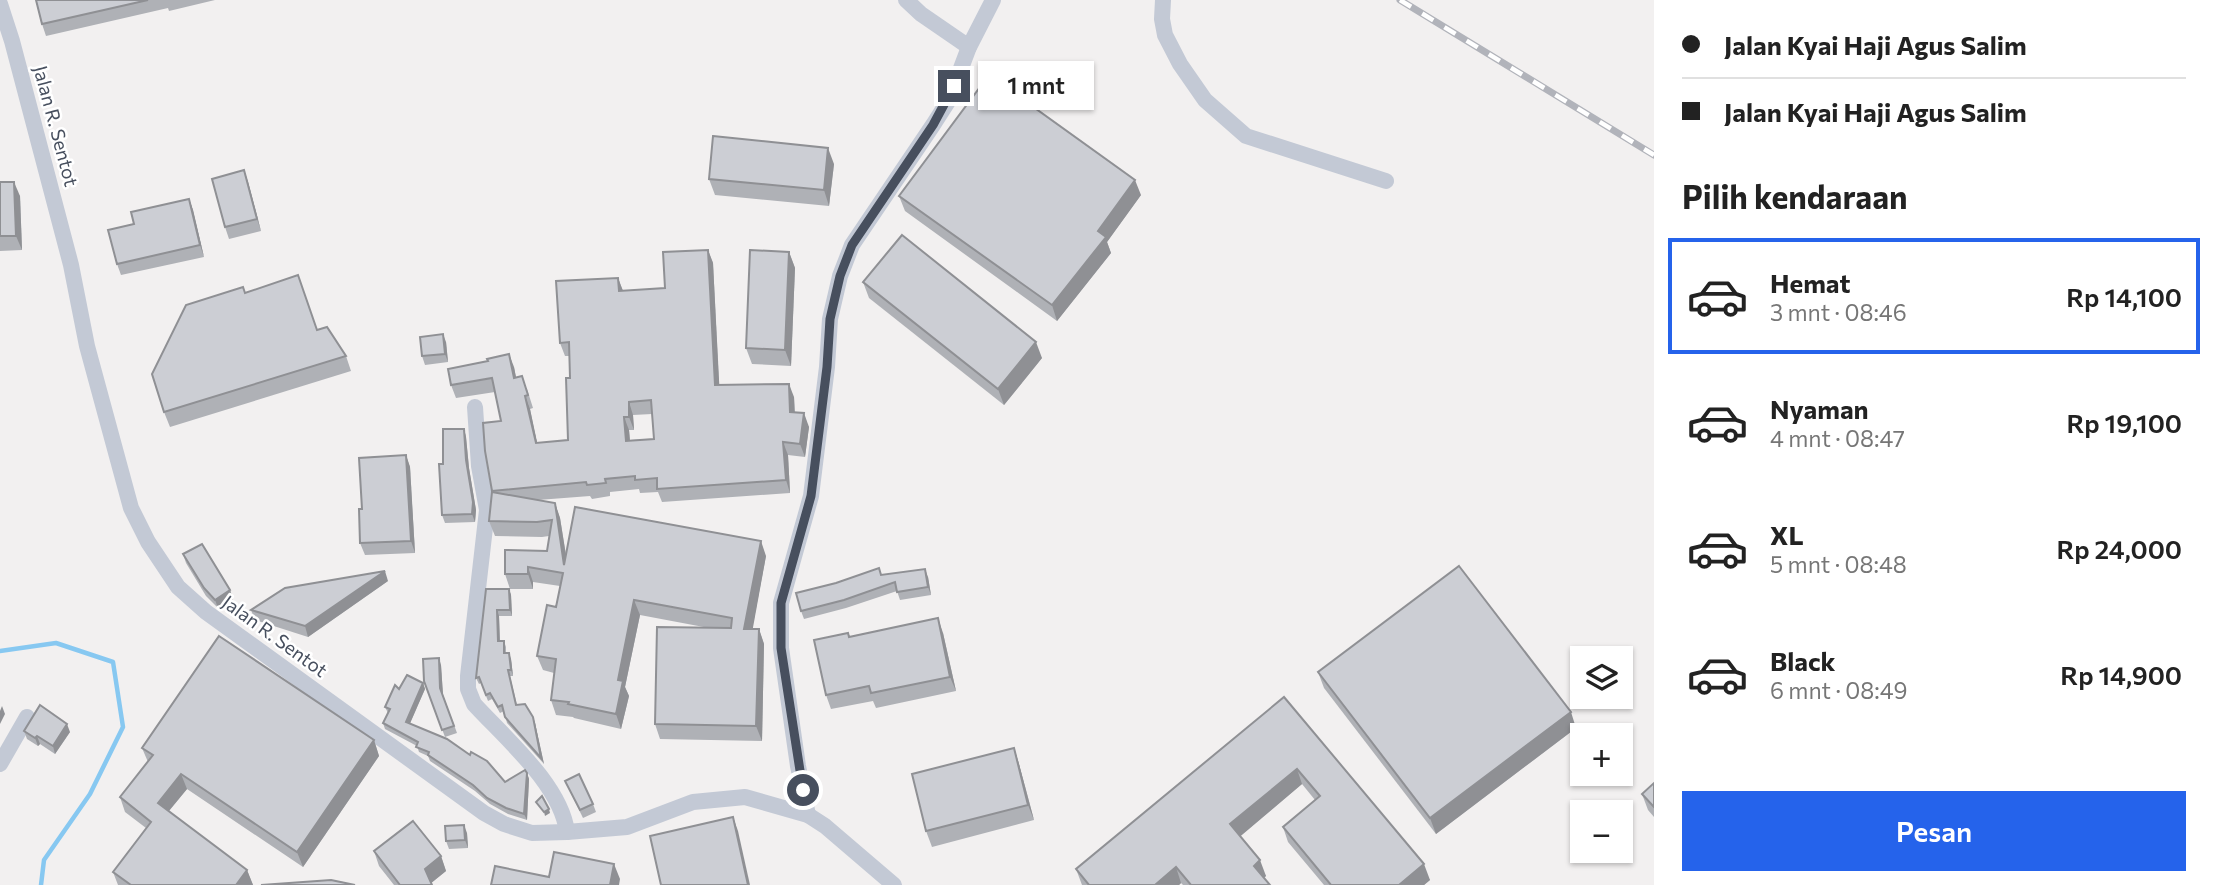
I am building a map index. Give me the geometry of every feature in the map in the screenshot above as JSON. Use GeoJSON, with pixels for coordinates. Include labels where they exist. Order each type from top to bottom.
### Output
{"type":"FeatureCollection","features":[{"type":"Feature","properties":{"kind":"street"},"geometry":{"type":"LineString","coordinates":[[906,0],[921,14],[969,47]]}},
{"type":"Feature","properties":{"kind":"street"},"geometry":{"type":"LineString","coordinates":[[808,815],[781,648],[781,603],[811,496],[827,367],[830,319],[840,276],[852,245],[948,100],[969,47],[993,0]]}},
{"type":"Feature","properties":{"kind":"street"},"geometry":{"type":"LineString","coordinates":[[1163,0],[1162,19],[1165,34],[1180,64],[1205,100],[1247,136],[1386,181]]}},
{"type":"Feature","properties":{"kind":"street","name":"Jalan R. Sentot"},"geometry":{"type":"LineString","coordinates":[[0,5],[16,54],[71,265],[91,358],[131,508],[148,542],[178,587],[206,612],[484,813],[504,824],[532,832],[626,827],[693,802],[746,797],[808,815],[825,826],[894,885]]}},
{"type":"Feature","properties":{"kind":"street"},"geometry":{"type":"LineString","coordinates":[[475,407],[479,466],[487,510],[470,646],[468,689],[474,704],[539,775],[565,820],[567,832]]}},
{"type":"Feature","properties":{"kind":"street"},"geometry":{"type":"LineString","coordinates":[[0,764],[27,718]]}},
{"type":"Feature","properties":{"kind":"building"},"geometry":{"type":"Polygon","coordinates":[[[36,0],[148,0],[42,24],[36,0]]]}},
{"type":"Feature","properties":{"kind":"building"},"geometry":{"type":"Polygon","coordinates":[[[989,75],[1135,180],[1098,231],[1106,237],[1052,305],[899,196],[989,75]]]}},
{"type":"Feature","properties":{"kind":"building"},"geometry":{"type":"Polygon","coordinates":[[[713,136],[828,148],[824,190],[709,179],[713,136]]]}},
{"type":"Feature","properties":{"kind":"building"},"geometry":{"type":"Polygon","coordinates":[[[244,170],[257,219],[225,227],[212,179],[244,170]]]}},
{"type":"Feature","properties":{"kind":"building"},"geometry":{"type":"Polygon","coordinates":[[[0,182],[14,182],[16,236],[0,236],[0,182]]]}},
{"type":"Feature","properties":{"kind":"building"},"geometry":{"type":"Polygon","coordinates":[[[189,199],[200,245],[117,264],[108,230],[134,224],[131,212],[189,199]]]}},
{"type":"Feature","properties":{"kind":"building"},"geometry":{"type":"Polygon","coordinates":[[[902,235],[1036,342],[998,389],[863,282],[902,235]]]}},
{"type":"Feature","properties":{"kind":"building"},"geometry":{"type":"Polygon","coordinates":[[[708,250],[715,385],[789,384],[790,412],[804,413],[800,444],[783,442],[786,480],[657,489],[657,478],[635,480],[635,476],[605,479],[606,483],[587,485],[586,482],[492,491],[483,423],[501,421],[492,378],[451,385],[448,369],[509,354],[514,378],[522,376],[528,395],[525,396],[536,443],[568,440],[566,378],[570,378],[569,342],[560,343],[556,281],[618,278],[619,291],[665,288],[663,252],[708,250]],[[651,400],[629,402],[629,417],[624,417],[626,441],[654,439],[651,400]]]}},
{"type":"Feature","properties":{"kind":"building"},"geometry":{"type":"Polygon","coordinates":[[[750,250],[789,252],[785,350],[746,348],[750,250]]]}},
{"type":"Feature","properties":{"kind":"building"},"geometry":{"type":"Polygon","coordinates":[[[298,275],[317,330],[327,327],[346,356],[164,412],[152,374],[186,305],[243,287],[245,293],[298,275]]]}},
{"type":"Feature","properties":{"kind":"building"},"geometry":{"type":"Polygon","coordinates":[[[443,334],[445,354],[422,356],[420,337],[443,334]]]}},
{"type":"Feature","properties":{"kind":"building"},"geometry":{"type":"Polygon","coordinates":[[[443,429],[464,429],[473,502],[472,514],[442,515],[439,464],[443,464],[443,429]]]}},
{"type":"Feature","properties":{"kind":"building"},"geometry":{"type":"Polygon","coordinates":[[[406,455],[411,541],[360,543],[359,509],[362,509],[359,458],[406,455]]]}},
{"type":"Feature","properties":{"kind":"building"},"geometry":{"type":"Polygon","coordinates":[[[492,492],[555,503],[564,565],[575,507],[761,541],[744,629],[759,629],[756,726],[655,724],[657,627],[731,628],[732,618],[634,600],[618,680],[623,681],[616,714],[551,700],[556,659],[537,656],[547,605],[556,607],[563,573],[528,567],[528,574],[505,574],[505,550],[547,551],[552,520],[489,521],[492,492]]]}},
{"type":"Feature","properties":{"kind":"building"},"geometry":{"type":"Polygon","coordinates":[[[202,544],[230,590],[215,600],[204,588],[183,554],[202,544]]]}},
{"type":"Feature","properties":{"kind":"building"},"geometry":{"type":"Polygon","coordinates":[[[1459,566],[1571,712],[1430,818],[1318,672],[1459,566]]]}},
{"type":"Feature","properties":{"kind":"building"},"geometry":{"type":"Polygon","coordinates":[[[879,568],[881,575],[925,569],[928,587],[897,592],[895,582],[844,600],[801,611],[796,593],[879,568]]]}},
{"type":"Feature","properties":{"kind":"building"},"geometry":{"type":"Polygon","coordinates":[[[385,571],[305,626],[251,610],[285,588],[385,571]]]}},
{"type":"Feature","properties":{"kind":"building"},"geometry":{"type":"Polygon","coordinates":[[[486,589],[509,589],[510,610],[497,610],[498,641],[504,641],[504,653],[509,653],[511,670],[508,670],[516,705],[525,704],[533,717],[541,758],[505,717],[502,705],[498,707],[490,693],[486,695],[479,677],[476,678],[486,589]]]}},
{"type":"Feature","properties":{"kind":"building"},"geometry":{"type":"Polygon","coordinates":[[[938,618],[950,677],[871,693],[869,686],[826,695],[814,640],[848,633],[849,637],[938,618]]]}},
{"type":"Feature","properties":{"kind":"building"},"geometry":{"type":"Polygon","coordinates":[[[219,636],[374,740],[297,852],[181,774],[158,803],[247,870],[236,885],[131,885],[113,872],[151,822],[120,797],[153,755],[142,748],[219,636]]]}},
{"type":"Feature","properties":{"kind":"building"},"geometry":{"type":"Polygon","coordinates":[[[439,658],[440,688],[454,726],[442,730],[424,681],[423,659],[439,658]]]}},
{"type":"Feature","properties":{"kind":"building"},"geometry":{"type":"Polygon","coordinates":[[[407,675],[423,683],[406,722],[447,739],[470,755],[471,752],[487,761],[505,782],[525,770],[524,814],[487,798],[473,785],[428,755],[429,752],[416,747],[418,742],[383,723],[390,709],[385,707],[395,685],[399,689],[407,675]]]}},
{"type":"Feature","properties":{"kind":"building"},"geometry":{"type":"Polygon","coordinates":[[[1284,697],[1424,864],[1399,885],[1331,885],[1283,827],[1320,796],[1297,769],[1230,824],[1260,860],[1254,866],[1270,885],[1191,885],[1176,867],[1155,885],[1089,885],[1076,869],[1284,697]]]}},
{"type":"Feature","properties":{"kind":"building"},"geometry":{"type":"Polygon","coordinates":[[[40,705],[67,724],[53,746],[24,731],[40,705]]]}},
{"type":"Feature","properties":{"kind":"building"},"geometry":{"type":"Polygon","coordinates":[[[1014,748],[1028,805],[926,831],[912,774],[1014,748]]]}},
{"type":"Feature","properties":{"kind":"building"},"geometry":{"type":"Polygon","coordinates":[[[579,774],[593,804],[580,810],[565,781],[579,774]]]}},
{"type":"Feature","properties":{"kind":"building"},"geometry":{"type":"Polygon","coordinates":[[[1654,783],[1654,807],[1642,794],[1654,783]]]}},
{"type":"Feature","properties":{"kind":"building"},"geometry":{"type":"Polygon","coordinates":[[[542,796],[549,809],[544,812],[536,802],[542,796]]]}},
{"type":"Feature","properties":{"kind":"building"},"geometry":{"type":"Polygon","coordinates":[[[733,817],[748,885],[661,885],[650,836],[733,817]]]}},
{"type":"Feature","properties":{"kind":"building"},"geometry":{"type":"Polygon","coordinates":[[[413,821],[441,856],[425,869],[432,885],[400,885],[374,851],[413,821]]]}},
{"type":"Feature","properties":{"kind":"building"},"geometry":{"type":"Polygon","coordinates":[[[464,825],[465,840],[446,841],[445,826],[464,825]]]}},
{"type":"Feature","properties":{"kind":"building"},"geometry":{"type":"Polygon","coordinates":[[[554,852],[614,864],[610,885],[491,885],[495,866],[549,877],[554,852]]]}},
{"type":"Feature","properties":{"kind":"building"},"geometry":{"type":"Polygon","coordinates":[[[331,880],[355,885],[261,885],[331,880]]]}},
{"type":"Feature","properties":{"kind":"waterway"},"geometry":{"type":"LineString","coordinates":[[0,651],[56,643],[113,662],[123,727],[90,794],[44,860],[41,885]]}},
{"type":"Feature","properties":{"kind":"railway"},"geometry":{"type":"LineString","coordinates":[[1400,0],[1654,155]]}},
{"type":"Feature","properties":{"kind":"route"},"geometry":{"type":"LineString","coordinates":[[803,790],[781,648],[781,603],[811,496],[827,367],[830,319],[840,276],[852,245],[933,125],[954,86]]}}]}
